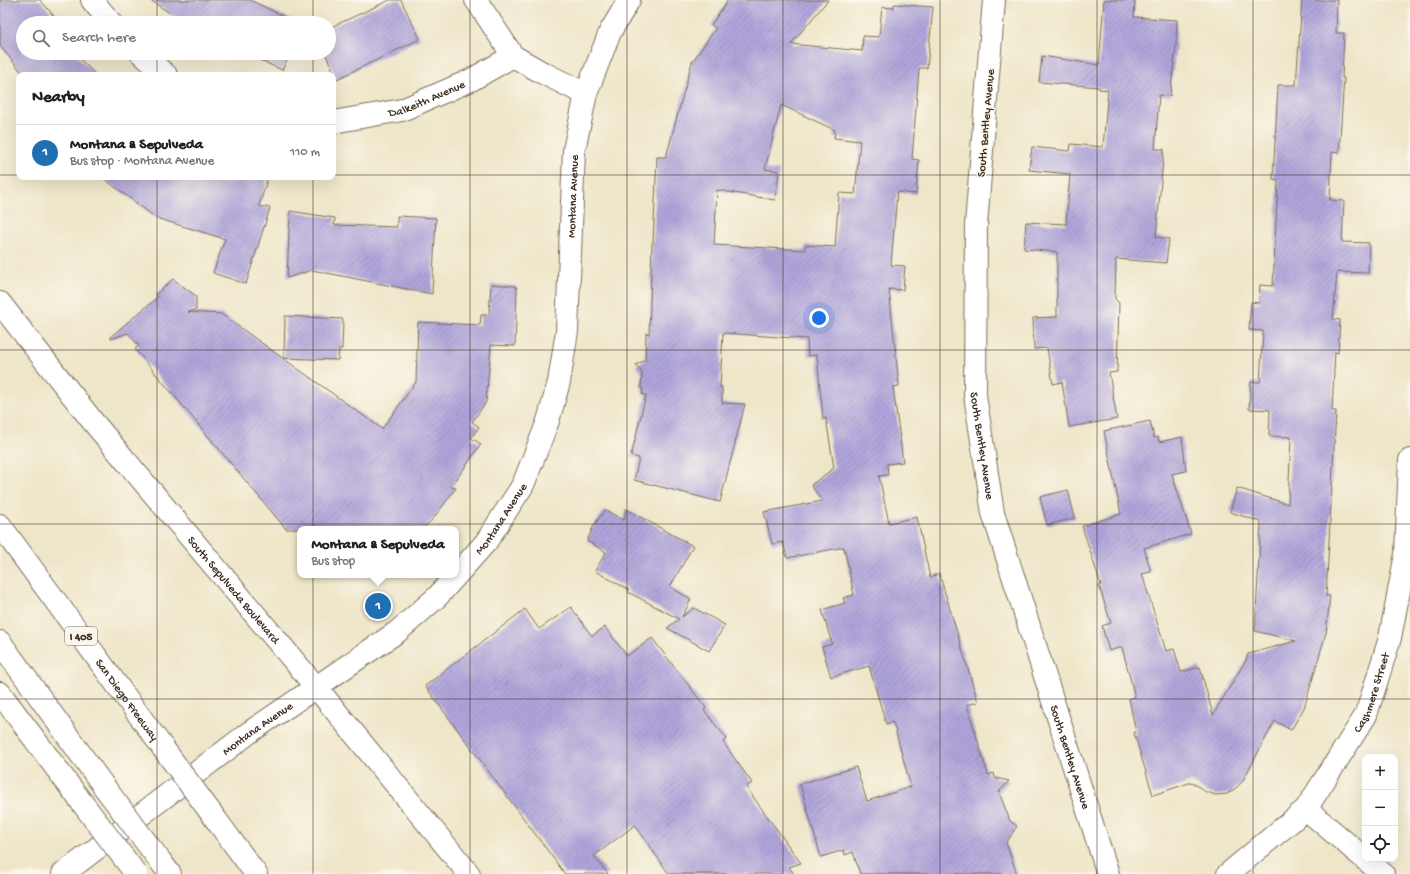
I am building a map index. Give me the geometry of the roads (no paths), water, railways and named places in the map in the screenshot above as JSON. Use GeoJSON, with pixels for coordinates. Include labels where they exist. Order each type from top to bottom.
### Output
{"type":"FeatureCollection","features":[{"type":"Feature","properties":{"kind":"main road"},"geometry":{"type":"LineString","coordinates":[[92,0],[105,16]]}},
{"type":"Feature","properties":{"kind":"main road"},"geometry":{"type":"LineString","coordinates":[[476,0],[512,56],[586,94]]}},
{"type":"Feature","properties":{"kind":"main road","name":"Montana Avenue"},"geometry":{"type":"LineString","coordinates":[[459,572],[486,542],[523,485],[548,421],[559,382],[567,331],[574,150],[586,94],[610,32],[628,0]]}},
{"type":"Feature","properties":{"kind":"main road","name":"South Bentley Avenue"},"geometry":{"type":"LineString","coordinates":[[994,0],[976,225],[975,395],[993,513],[1108,874]]}},
{"type":"Feature","properties":{"kind":"main road","name":"Dalkeith Avenue"},"geometry":{"type":"LineString","coordinates":[[336,121],[402,110],[471,80],[512,56]]}},
{"type":"Feature","properties":{"kind":"main road"},"geometry":{"type":"LineString","coordinates":[[149,60],[163,72]]}},
{"type":"Feature","properties":{"kind":"main road","name":"South Sepulveda Boulevard"},"geometry":{"type":"LineString","coordinates":[[0,303],[94,423],[316,687],[469,874]]}},
{"type":"Feature","properties":{"kind":"main road","name":"Cashmere Street"},"geometry":{"type":"LineString","coordinates":[[1228,874],[1306,809],[1366,715],[1390,638],[1406,554],[1410,460]]}},
{"type":"Feature","properties":{"kind":"main road","name":"San Diego Freeway"},"geometry":{"type":"LineString","coordinates":[[0,525],[256,874]]}},
{"type":"Feature","properties":{"kind":"main road","name":"Montana Avenue"},"geometry":{"type":"LineString","coordinates":[[64,874],[250,732],[382,643],[437,597],[454,578]]}},
{"type":"Feature","properties":{"kind":"main road"},"geometry":{"type":"LineString","coordinates":[[0,642],[105,788],[165,868]]}},
{"type":"Feature","properties":{"kind":"main road"},"geometry":{"type":"LineString","coordinates":[[0,693],[136,874]]}},
{"type":"Feature","properties":{"kind":"main road"},"geometry":{"type":"LineString","coordinates":[[1306,809],[1362,856]]}},
{"type":"Feature","properties":{"kind":"main road"},"geometry":{"type":"LineString","coordinates":[[1369,862],[1383,874]]}},
{"type":"Feature","properties":{"kind":"place","name":"Montana & Sepulveda"},"geometry":{"type":"Point","coordinates":[378,606]}}]}
